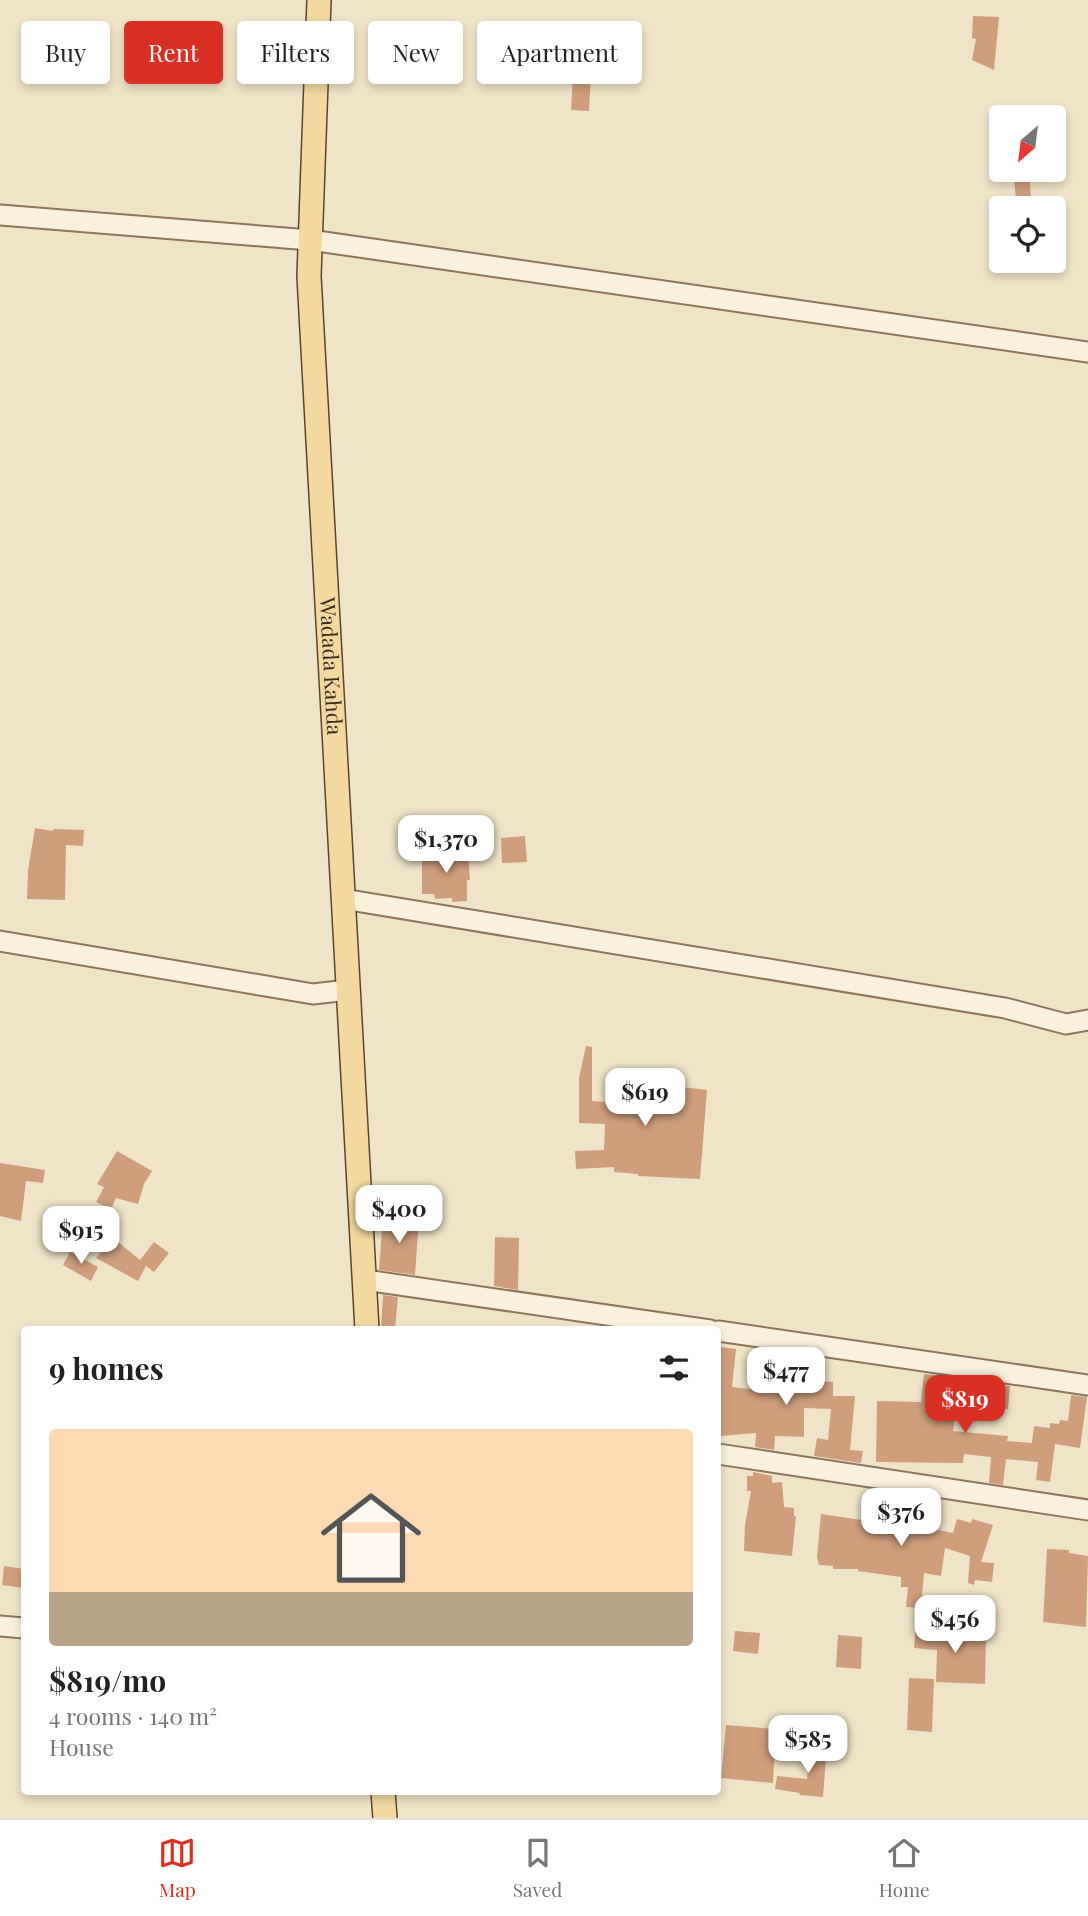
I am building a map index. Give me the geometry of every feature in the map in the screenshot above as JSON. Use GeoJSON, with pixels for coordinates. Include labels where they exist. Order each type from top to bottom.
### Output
{"type":"FeatureCollection","features":[{"type":"Feature","properties":{"kind":"main road","name":"Wadada Kahda"},"geometry":{"type":"LineString","coordinates":[[319,0],[309,290],[368,1326]]}},
{"type":"Feature","properties":{"kind":"main road"},"geometry":{"type":"LineString","coordinates":[[383,1795],[385,1818]]}},
{"type":"Feature","properties":{"kind":"street"},"geometry":{"type":"LineString","coordinates":[[0,215],[310,240],[1088,352]]}},
{"type":"Feature","properties":{"kind":"street"},"geometry":{"type":"LineString","coordinates":[[343,899],[1005,1008],[1066,1024],[1088,1020]]}},
{"type":"Feature","properties":{"kind":"street"},"geometry":{"type":"LineString","coordinates":[[0,941],[313,994],[348,990]]}},
{"type":"Feature","properties":{"kind":"street"},"geometry":{"type":"LineString","coordinates":[[365,1280],[682,1326]]}},
{"type":"Feature","properties":{"kind":"street"},"geometry":{"type":"LineString","coordinates":[[721,1331],[1088,1385]]}},
{"type":"Feature","properties":{"kind":"street"},"geometry":{"type":"LineString","coordinates":[[721,1454],[1088,1510]]}},
{"type":"Feature","properties":{"kind":"street"},"geometry":{"type":"LineString","coordinates":[[0,1626],[21,1628]]}},
{"type":"Feature","properties":{"kind":"building"},"geometry":{"type":"Polygon","coordinates":[[[973,16],[999,17],[994,70],[972,60],[976,39],[972,38],[973,16]]]}},
{"type":"Feature","properties":{"kind":"building"},"geometry":{"type":"Polygon","coordinates":[[[572,84],[590,84],[589,111],[571,110],[572,84]]]}},
{"type":"Feature","properties":{"kind":"building"},"geometry":{"type":"Polygon","coordinates":[[[1014,182],[1030,182],[1031,196],[1016,196],[1014,182]]]}},
{"type":"Feature","properties":{"kind":"building"},"geometry":{"type":"Polygon","coordinates":[[[35,828],[53,831],[84,830],[83,846],[66,845],[65,900],[27,899],[28,870],[35,828]]]}},
{"type":"Feature","properties":{"kind":"building"},"geometry":{"type":"Polygon","coordinates":[[[525,836],[527,862],[502,863],[501,838],[525,836]]]}},
{"type":"Feature","properties":{"kind":"building"},"geometry":{"type":"Polygon","coordinates":[[[445,850],[445,853],[468,852],[470,880],[467,880],[467,901],[452,902],[452,898],[435,899],[434,894],[422,894],[422,851],[445,850]]]}},
{"type":"Feature","properties":{"kind":"building"},"geometry":{"type":"Polygon","coordinates":[[[586,1046],[592,1047],[592,1101],[618,1103],[619,1083],[630,1081],[707,1090],[700,1179],[638,1176],[614,1172],[614,1167],[576,1169],[575,1151],[604,1150],[605,1124],[579,1123],[579,1078],[586,1046]]]}},
{"type":"Feature","properties":{"kind":"building"},"geometry":{"type":"Polygon","coordinates":[[[117,1151],[152,1171],[144,1184],[138,1204],[116,1198],[111,1209],[96,1202],[104,1187],[97,1184],[117,1151]]]}},
{"type":"Feature","properties":{"kind":"building"},"geometry":{"type":"Polygon","coordinates":[[[0,1163],[45,1170],[43,1183],[26,1181],[21,1221],[0,1216],[0,1163]]]}},
{"type":"Feature","properties":{"kind":"building"},"geometry":{"type":"Polygon","coordinates":[[[383,1216],[419,1219],[415,1275],[379,1270],[383,1216]]]}},
{"type":"Feature","properties":{"kind":"building"},"geometry":{"type":"Polygon","coordinates":[[[495,1237],[519,1238],[518,1290],[494,1286],[495,1237]]]}},
{"type":"Feature","properties":{"kind":"building"},"geometry":{"type":"Polygon","coordinates":[[[113,1238],[140,1260],[154,1242],[169,1253],[154,1272],[146,1266],[138,1281],[96,1258],[113,1238]]]}},
{"type":"Feature","properties":{"kind":"building"},"geometry":{"type":"Polygon","coordinates":[[[70,1252],[98,1267],[91,1281],[63,1265],[70,1252]]]}},
{"type":"Feature","properties":{"kind":"building"},"geometry":{"type":"Polygon","coordinates":[[[383,1295],[398,1297],[395,1326],[381,1326],[383,1295]]]}},
{"type":"Feature","properties":{"kind":"building"},"geometry":{"type":"Polygon","coordinates":[[[721,1347],[736,1349],[732,1387],[777,1392],[780,1355],[822,1359],[822,1381],[833,1382],[833,1396],[855,1396],[850,1450],[863,1451],[861,1463],[814,1456],[817,1438],[828,1440],[831,1409],[804,1408],[804,1437],[775,1436],[774,1450],[755,1447],[756,1433],[721,1436],[721,1347]]]}},
{"type":"Feature","properties":{"kind":"building"},"geometry":{"type":"Polygon","coordinates":[[[924,1374],[944,1376],[942,1405],[956,1407],[953,1431],[1008,1436],[1007,1441],[1032,1443],[1034,1426],[1050,1428],[1050,1423],[1068,1421],[1071,1395],[1087,1397],[1080,1448],[1055,1444],[1050,1482],[1036,1480],[1038,1462],[1006,1459],[1003,1485],[989,1483],[991,1457],[964,1454],[963,1463],[876,1462],[877,1401],[921,1402],[924,1374]]]}},
{"type":"Feature","properties":{"kind":"building"},"geometry":{"type":"Polygon","coordinates":[[[973,1382],[1010,1386],[1008,1409],[971,1406],[973,1382]]]}},
{"type":"Feature","properties":{"kind":"building"},"geometry":{"type":"Polygon","coordinates":[[[753,1472],[772,1476],[772,1483],[782,1482],[784,1507],[794,1508],[796,1516],[792,1556],[744,1551],[751,1491],[747,1491],[747,1476],[753,1476],[753,1472]]]}},
{"type":"Feature","properties":{"kind":"building"},"geometry":{"type":"Polygon","coordinates":[[[879,1494],[899,1497],[895,1524],[953,1533],[957,1519],[971,1523],[972,1519],[993,1525],[981,1562],[994,1563],[992,1582],[975,1580],[974,1585],[968,1583],[970,1556],[945,1548],[941,1576],[924,1573],[921,1608],[906,1607],[908,1587],[901,1587],[901,1577],[819,1565],[817,1557],[821,1514],[875,1522],[879,1494]]]}},
{"type":"Feature","properties":{"kind":"building"},"geometry":{"type":"Polygon","coordinates":[[[1047,1549],[1069,1550],[1069,1553],[1088,1556],[1086,1627],[1043,1622],[1047,1549]]]}},
{"type":"Feature","properties":{"kind":"building"},"geometry":{"type":"Polygon","coordinates":[[[4,1566],[21,1569],[21,1588],[2,1585],[4,1566]]]}},
{"type":"Feature","properties":{"kind":"building"},"geometry":{"type":"Polygon","coordinates":[[[916,1625],[962,1636],[986,1637],[985,1684],[936,1682],[937,1650],[914,1648],[916,1625]]]}},
{"type":"Feature","properties":{"kind":"building"},"geometry":{"type":"Polygon","coordinates":[[[735,1631],[760,1633],[758,1654],[733,1651],[735,1631]]]}},
{"type":"Feature","properties":{"kind":"building"},"geometry":{"type":"Polygon","coordinates":[[[838,1635],[862,1637],[861,1669],[836,1667],[838,1635]]]}},
{"type":"Feature","properties":{"kind":"building"},"geometry":{"type":"Polygon","coordinates":[[[909,1678],[934,1679],[932,1732],[907,1730],[909,1678]]]}},
{"type":"Feature","properties":{"kind":"building"},"geometry":{"type":"Polygon","coordinates":[[[726,1725],[776,1729],[773,1783],[721,1778],[726,1725]]]}},
{"type":"Feature","properties":{"kind":"building"},"geometry":{"type":"Polygon","coordinates":[[[809,1743],[827,1745],[823,1797],[775,1789],[777,1776],[807,1779],[809,1743]]]}}]}
